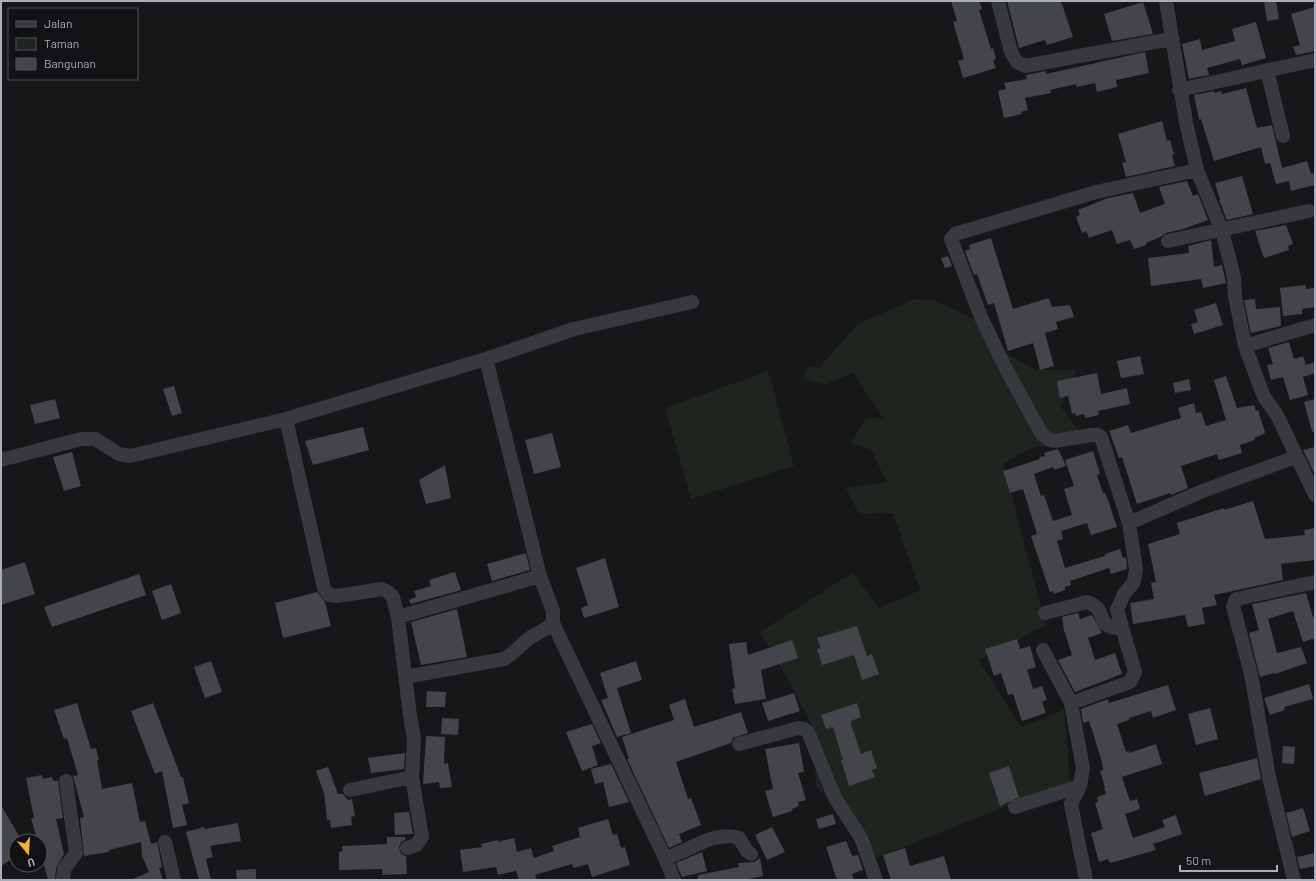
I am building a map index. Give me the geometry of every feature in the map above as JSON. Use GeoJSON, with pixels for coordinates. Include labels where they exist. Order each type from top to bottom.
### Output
{"type":"FeatureCollection","features":[{"type":"Feature","properties":{"kind":"street"},"geometry":{"type":"LineString","coordinates":[[998,1],[1010,52],[1016,62],[1025,66],[1171,39]]}},
{"type":"Feature","properties":{"kind":"street"},"geometry":{"type":"LineString","coordinates":[[1166,1],[1179,90],[1197,170],[1222,231],[1234,277],[1235,296],[1245,346],[1264,397],[1280,421],[1315,495]]}},
{"type":"Feature","properties":{"kind":"street"},"geometry":{"type":"LineString","coordinates":[[1179,90],[1315,60]]}},
{"type":"Feature","properties":{"kind":"street"},"geometry":{"type":"LineString","coordinates":[[1267,70],[1283,136]]}},
{"type":"Feature","properties":{"kind":"street"},"geometry":{"type":"LineString","coordinates":[[1071,703],[1130,682],[1135,672],[1117,610],[1124,594],[1134,582],[1136,569],[1129,523],[1101,437],[1098,435],[1092,435],[1054,441],[1048,440],[1042,433],[1003,363],[981,317],[951,239],[955,234],[1096,192],[1197,170]]}},
{"type":"Feature","properties":{"kind":"street"},"geometry":{"type":"LineString","coordinates":[[1168,242],[1309,211]]}},
{"type":"Feature","properties":{"kind":"street"},"geometry":{"type":"LineString","coordinates":[[1,460],[81,439],[95,439],[119,454],[130,456],[286,419],[486,359],[574,329],[692,302]]}},
{"type":"Feature","properties":{"kind":"street"},"geometry":{"type":"LineString","coordinates":[[1245,346],[1315,325]]}},
{"type":"Feature","properties":{"kind":"street"},"geometry":{"type":"LineString","coordinates":[[486,359],[540,576],[554,611],[553,622],[674,880]]}},
{"type":"Feature","properties":{"kind":"street"},"geometry":{"type":"LineString","coordinates":[[286,419],[324,588],[329,595],[337,596],[382,589],[388,592],[393,598],[398,617],[414,738],[412,777],[415,802],[421,822],[422,837],[416,845],[407,848]]}},
{"type":"Feature","properties":{"kind":"street"},"geometry":{"type":"LineString","coordinates":[[1129,523],[1205,490],[1296,457]]}},
{"type":"Feature","properties":{"kind":"street"},"geometry":{"type":"LineString","coordinates":[[398,617],[540,576]]}},
{"type":"Feature","properties":{"kind":"street"},"geometry":{"type":"LineString","coordinates":[[1294,880],[1268,776],[1251,674],[1233,606],[1236,599],[1315,582]]}},
{"type":"Feature","properties":{"kind":"street"},"geometry":{"type":"LineString","coordinates":[[1045,613],[1087,602],[1098,608],[1106,626],[1109,628],[1121,628]]}},
{"type":"Feature","properties":{"kind":"street"},"geometry":{"type":"LineString","coordinates":[[405,677],[504,660],[511,656],[532,636],[548,628],[553,622]]}},
{"type":"Feature","properties":{"kind":"street"},"geometry":{"type":"LineString","coordinates":[[1043,650],[1071,703],[1082,764],[1080,786],[1071,804],[1086,880]]}},
{"type":"Feature","properties":{"kind":"street"},"geometry":{"type":"LineString","coordinates":[[739,744],[799,728],[808,732],[835,798],[861,838],[876,880]]}},
{"type":"Feature","properties":{"kind":"street"},"geometry":{"type":"LineString","coordinates":[[350,790],[412,777]]}},
{"type":"Feature","properties":{"kind":"street"},"geometry":{"type":"LineString","coordinates":[[63,880],[64,869],[76,853],[66,781]]}},
{"type":"Feature","properties":{"kind":"street"},"geometry":{"type":"LineString","coordinates":[[1015,807],[1080,786]]}},
{"type":"Feature","properties":{"kind":"street"},"geometry":{"type":"LineString","coordinates":[[665,858],[711,839],[725,836],[739,838],[747,851],[751,854]]}},
{"type":"Feature","properties":{"kind":"street"},"geometry":{"type":"LineString","coordinates":[[165,842],[174,880]]}},
{"type":"Feature","properties":{"kind":"green space"},"geometry":{"type":"Polygon","coordinates":[[[915,299],[934,300],[984,324],[1004,352],[1036,370],[1076,370],[1061,407],[1088,443],[1031,448],[1003,464],[1046,625],[979,660],[1021,727],[1064,710],[1070,781],[873,859],[857,824],[816,787],[815,732],[789,681],[760,632],[852,573],[880,608],[920,590],[893,513],[859,514],[846,488],[886,482],[872,450],[851,443],[866,418],[883,418],[853,373],[825,385],[804,379],[808,366],[819,368],[859,323],[915,299]]]}},
{"type":"Feature","properties":{"kind":"green space"},"geometry":{"type":"Polygon","coordinates":[[[768,371],[794,466],[691,499],[665,408],[768,371]]]}},
{"type":"Feature","properties":{"kind":"building"},"geometry":{"type":"Polygon","coordinates":[[[951,1],[979,1],[982,9],[979,10],[991,49],[993,48],[996,59],[993,60],[996,68],[963,78],[958,61],[964,59],[953,22],[957,21],[951,1]]]}},
{"type":"Feature","properties":{"kind":"building"},"geometry":{"type":"Polygon","coordinates":[[[1007,1],[1061,1],[1073,37],[1047,45],[1045,40],[1019,48],[1007,1]]]}},
{"type":"Feature","properties":{"kind":"building"},"geometry":{"type":"Polygon","coordinates":[[[1276,1],[1279,19],[1267,21],[1264,2],[1276,1]]]}},
{"type":"Feature","properties":{"kind":"building"},"geometry":{"type":"Polygon","coordinates":[[[1143,2],[1153,34],[1112,41],[1104,14],[1143,2]]]}},
{"type":"Feature","properties":{"kind":"building"},"geometry":{"type":"Polygon","coordinates":[[[1315,7],[1315,51],[1296,55],[1293,47],[1300,45],[1291,14],[1315,7]]]}},
{"type":"Feature","properties":{"kind":"building"},"geometry":{"type":"Polygon","coordinates":[[[1256,22],[1266,58],[1242,65],[1240,59],[1207,68],[1209,75],[1189,79],[1182,44],[1200,39],[1202,50],[1235,41],[1232,29],[1256,22]]]}},
{"type":"Feature","properties":{"kind":"building"},"geometry":{"type":"Polygon","coordinates":[[[1145,52],[1149,73],[1116,80],[1117,87],[1097,92],[1095,83],[1077,87],[1076,84],[1050,90],[1051,93],[1025,98],[1028,110],[1021,112],[1022,114],[1004,118],[998,91],[1006,89],[1004,83],[1027,79],[1026,75],[1046,71],[1046,74],[1145,52]]]}},
{"type":"Feature","properties":{"kind":"building"},"geometry":{"type":"Polygon","coordinates":[[[1246,88],[1257,128],[1272,125],[1282,168],[1307,161],[1311,174],[1315,173],[1315,185],[1291,191],[1289,181],[1276,184],[1270,163],[1265,164],[1261,147],[1214,161],[1201,119],[1199,120],[1194,95],[1214,91],[1214,93],[1221,91],[1222,94],[1246,88]]]}},
{"type":"Feature","properties":{"kind":"building"},"geometry":{"type":"Polygon","coordinates":[[[1162,121],[1167,141],[1170,140],[1174,154],[1172,155],[1175,166],[1126,177],[1122,163],[1126,162],[1118,134],[1162,121]]]}},
{"type":"Feature","properties":{"kind":"building"},"geometry":{"type":"Polygon","coordinates":[[[1242,176],[1253,214],[1227,220],[1219,200],[1215,183],[1242,176]]]}},
{"type":"Feature","properties":{"kind":"building"},"geometry":{"type":"Polygon","coordinates":[[[1187,181],[1193,196],[1198,194],[1208,220],[1183,229],[1166,233],[1146,243],[1146,245],[1134,249],[1130,240],[1117,244],[1112,230],[1089,238],[1086,231],[1082,233],[1076,217],[1080,215],[1078,210],[1108,198],[1133,193],[1140,213],[1165,204],[1159,187],[1187,181]]]}},
{"type":"Feature","properties":{"kind":"building"},"geometry":{"type":"Polygon","coordinates":[[[1286,225],[1293,244],[1288,246],[1289,250],[1264,258],[1255,231],[1286,225]]]}},
{"type":"Feature","properties":{"kind":"building"},"geometry":{"type":"Polygon","coordinates":[[[991,238],[1013,309],[1049,298],[1052,307],[1070,305],[1074,317],[1056,322],[1058,329],[1045,333],[1054,366],[1040,370],[1033,343],[1008,351],[994,303],[988,305],[977,274],[974,275],[965,251],[970,249],[969,245],[991,238]]]}},
{"type":"Feature","properties":{"kind":"building"},"geometry":{"type":"Polygon","coordinates":[[[1211,240],[1214,267],[1222,265],[1226,283],[1203,288],[1201,279],[1151,286],[1148,258],[1189,253],[1188,246],[1211,240]]]}},
{"type":"Feature","properties":{"kind":"building"},"geometry":{"type":"Polygon","coordinates":[[[948,256],[952,266],[945,268],[941,258],[948,256]]]}},
{"type":"Feature","properties":{"kind":"building"},"geometry":{"type":"Polygon","coordinates":[[[1306,285],[1306,289],[1315,288],[1315,307],[1302,309],[1302,314],[1283,316],[1280,288],[1306,285]]]}},
{"type":"Feature","properties":{"kind":"building"},"geometry":{"type":"Polygon","coordinates":[[[1255,299],[1256,309],[1280,307],[1281,326],[1251,333],[1244,300],[1255,299]]]}},
{"type":"Feature","properties":{"kind":"building"},"geometry":{"type":"Polygon","coordinates":[[[1216,303],[1223,325],[1194,334],[1191,324],[1198,322],[1194,310],[1216,303]]]}},
{"type":"Feature","properties":{"kind":"building"},"geometry":{"type":"Polygon","coordinates":[[[1289,342],[1294,359],[1303,356],[1306,365],[1315,362],[1315,373],[1303,377],[1308,395],[1290,400],[1283,377],[1271,380],[1267,365],[1273,364],[1268,348],[1289,342]]]}},
{"type":"Feature","properties":{"kind":"building"},"geometry":{"type":"Polygon","coordinates":[[[1140,356],[1144,374],[1121,378],[1117,361],[1140,356]]]}},
{"type":"Feature","properties":{"kind":"building"},"geometry":{"type":"Polygon","coordinates":[[[1097,373],[1101,394],[1127,388],[1130,404],[1098,411],[1099,415],[1085,418],[1084,414],[1076,416],[1075,413],[1072,414],[1068,396],[1060,398],[1057,381],[1097,373]]]}},
{"type":"Feature","properties":{"kind":"building"},"geometry":{"type":"Polygon","coordinates":[[[1226,376],[1237,408],[1254,405],[1256,411],[1258,410],[1265,432],[1264,434],[1254,438],[1255,440],[1240,445],[1242,453],[1219,460],[1217,454],[1181,466],[1188,488],[1171,495],[1170,493],[1137,504],[1122,457],[1119,458],[1109,431],[1128,425],[1131,433],[1181,418],[1178,408],[1194,403],[1196,413],[1201,412],[1206,426],[1226,420],[1214,380],[1226,376]]]}},
{"type":"Feature","properties":{"kind":"building"},"geometry":{"type":"Polygon","coordinates":[[[1189,379],[1191,390],[1175,393],[1173,383],[1189,379]]]}},
{"type":"Feature","properties":{"kind":"building"},"geometry":{"type":"Polygon","coordinates":[[[174,386],[182,413],[172,416],[163,389],[174,386]]]}},
{"type":"Feature","properties":{"kind":"building"},"geometry":{"type":"Polygon","coordinates":[[[55,399],[60,418],[35,424],[30,405],[55,399]]]}},
{"type":"Feature","properties":{"kind":"building"},"geometry":{"type":"Polygon","coordinates":[[[1315,399],[1315,431],[1312,432],[1304,402],[1315,399]]]}},
{"type":"Feature","properties":{"kind":"building"},"geometry":{"type":"Polygon","coordinates":[[[363,427],[369,450],[313,465],[305,441],[363,427]]]}},
{"type":"Feature","properties":{"kind":"building"},"geometry":{"type":"Polygon","coordinates":[[[552,433],[561,467],[534,474],[525,440],[552,433]]]}},
{"type":"Feature","properties":{"kind":"building"},"geometry":{"type":"Polygon","coordinates":[[[1315,447],[1315,475],[1303,450],[1315,447]]]}},
{"type":"Feature","properties":{"kind":"building"},"geometry":{"type":"Polygon","coordinates":[[[1058,449],[1066,466],[1054,470],[1053,467],[1034,474],[1041,496],[1044,495],[1053,521],[1072,515],[1064,489],[1074,486],[1065,460],[1093,451],[1100,474],[1097,475],[1103,493],[1105,493],[1108,500],[1117,527],[1091,535],[1087,523],[1061,531],[1063,539],[1057,541],[1065,568],[1105,556],[1105,554],[1120,549],[1123,558],[1126,557],[1127,569],[1111,574],[1109,568],[1070,581],[1071,585],[1065,587],[1065,590],[1054,594],[1053,591],[1050,592],[1031,536],[1037,534],[1023,489],[1010,493],[1003,471],[1040,459],[1039,457],[1045,456],[1044,453],[1058,449]]]}},
{"type":"Feature","properties":{"kind":"building"},"geometry":{"type":"Polygon","coordinates":[[[72,452],[81,486],[64,491],[53,457],[72,452]]]}},
{"type":"Feature","properties":{"kind":"building"},"geometry":{"type":"Polygon","coordinates":[[[445,465],[451,498],[426,504],[419,480],[445,465]]]}},
{"type":"Feature","properties":{"kind":"building"},"geometry":{"type":"Polygon","coordinates":[[[1253,501],[1265,539],[1305,535],[1304,530],[1315,528],[1315,560],[1281,564],[1283,580],[1214,595],[1217,605],[1202,608],[1205,624],[1188,627],[1185,615],[1133,624],[1130,603],[1154,599],[1151,583],[1156,582],[1148,544],[1180,534],[1177,523],[1224,508],[1224,510],[1253,501]]]}},
{"type":"Feature","properties":{"kind":"building"},"geometry":{"type":"Polygon","coordinates":[[[526,553],[530,570],[492,581],[487,564],[526,553]]]}},
{"type":"Feature","properties":{"kind":"building"},"geometry":{"type":"Polygon","coordinates":[[[605,558],[619,607],[584,618],[581,608],[588,605],[576,568],[605,558]]]}},
{"type":"Feature","properties":{"kind":"building"},"geometry":{"type":"Polygon","coordinates":[[[25,562],[35,594],[1,605],[1,570],[25,562]]]}},
{"type":"Feature","properties":{"kind":"building"},"geometry":{"type":"Polygon","coordinates":[[[455,572],[461,590],[411,604],[409,600],[416,597],[414,591],[431,586],[429,580],[455,572]]]}},
{"type":"Feature","properties":{"kind":"building"},"geometry":{"type":"Polygon","coordinates":[[[139,574],[146,595],[52,627],[44,607],[139,574]]]}},
{"type":"Feature","properties":{"kind":"building"},"geometry":{"type":"Polygon","coordinates":[[[171,584],[181,613],[162,620],[152,591],[171,584]]]}},
{"type":"Feature","properties":{"kind":"building"},"geometry":{"type":"Polygon","coordinates":[[[317,592],[325,602],[331,626],[283,638],[275,603],[317,592]]]}},
{"type":"Feature","properties":{"kind":"building"},"geometry":{"type":"Polygon","coordinates":[[[1306,593],[1313,617],[1315,616],[1315,638],[1303,642],[1293,611],[1268,619],[1277,653],[1301,647],[1307,663],[1275,674],[1260,677],[1249,633],[1259,630],[1252,604],[1306,593]]]}},
{"type":"Feature","properties":{"kind":"building"},"geometry":{"type":"Polygon","coordinates":[[[457,609],[467,657],[421,665],[411,622],[457,609]]]}},
{"type":"Feature","properties":{"kind":"building"},"geometry":{"type":"Polygon","coordinates":[[[1078,613],[1080,619],[1092,615],[1102,633],[1088,638],[1095,660],[1115,653],[1122,674],[1075,692],[1058,660],[1072,655],[1064,630],[1062,617],[1078,613]]]}},
{"type":"Feature","properties":{"kind":"building"},"geometry":{"type":"Polygon","coordinates":[[[857,626],[867,656],[872,654],[879,674],[862,680],[854,655],[822,665],[817,649],[821,648],[817,638],[857,626]]]}},
{"type":"Feature","properties":{"kind":"building"},"geometry":{"type":"Polygon","coordinates":[[[1017,639],[1020,649],[1030,646],[1036,667],[1027,670],[1033,689],[1042,686],[1047,700],[1042,702],[1046,713],[1022,721],[1013,694],[1008,695],[1001,673],[994,676],[985,649],[1017,639]]]}},
{"type":"Feature","properties":{"kind":"building"},"geometry":{"type":"Polygon","coordinates":[[[792,640],[798,658],[761,670],[766,699],[735,704],[732,689],[735,688],[729,644],[746,642],[748,655],[792,640]]]}},
{"type":"Feature","properties":{"kind":"building"},"geometry":{"type":"Polygon","coordinates":[[[211,661],[222,692],[205,698],[194,667],[211,661]]]}},
{"type":"Feature","properties":{"kind":"building"},"geometry":{"type":"Polygon","coordinates":[[[636,661],[642,680],[617,688],[631,733],[617,737],[601,700],[608,698],[600,673],[636,661]]]}},
{"type":"Feature","properties":{"kind":"building"},"geometry":{"type":"Polygon","coordinates":[[[1309,684],[1313,699],[1284,707],[1285,710],[1270,715],[1264,698],[1309,684]]]}},
{"type":"Feature","properties":{"kind":"building"},"geometry":{"type":"Polygon","coordinates":[[[1168,685],[1176,710],[1153,718],[1151,711],[1129,718],[1129,720],[1117,724],[1126,752],[1128,751],[1129,753],[1156,744],[1162,764],[1122,777],[1130,801],[1137,799],[1140,809],[1125,814],[1133,838],[1165,827],[1162,820],[1176,815],[1182,834],[1153,844],[1156,850],[1110,863],[1108,859],[1099,862],[1091,833],[1103,829],[1095,803],[1098,802],[1097,797],[1106,794],[1100,771],[1103,770],[1102,762],[1089,721],[1083,723],[1081,709],[1108,699],[1109,703],[1168,685]]]}},
{"type":"Feature","properties":{"kind":"building"},"geometry":{"type":"Polygon","coordinates":[[[427,691],[446,692],[445,707],[426,707],[427,691]]]}},
{"type":"Feature","properties":{"kind":"building"},"geometry":{"type":"Polygon","coordinates":[[[794,693],[800,711],[768,721],[762,703],[794,693]]]}},
{"type":"Feature","properties":{"kind":"building"},"geometry":{"type":"Polygon","coordinates":[[[685,699],[694,727],[741,712],[748,733],[733,738],[731,743],[676,762],[688,799],[691,798],[701,825],[679,834],[682,842],[669,848],[627,759],[629,759],[622,737],[674,720],[669,705],[685,699]]]}},
{"type":"Feature","properties":{"kind":"building"},"geometry":{"type":"Polygon","coordinates":[[[77,703],[91,749],[96,748],[99,760],[97,760],[102,789],[132,783],[140,822],[145,821],[151,844],[157,842],[162,867],[159,868],[163,880],[130,880],[149,872],[142,856],[141,842],[109,850],[109,852],[84,856],[80,818],[84,817],[73,776],[78,775],[67,738],[64,739],[54,710],[77,703]]]}},
{"type":"Feature","properties":{"kind":"building"},"geometry":{"type":"Polygon","coordinates":[[[153,703],[181,777],[183,777],[189,803],[182,805],[187,825],[173,828],[162,771],[155,774],[131,711],[153,703]]]}},
{"type":"Feature","properties":{"kind":"building"},"geometry":{"type":"Polygon","coordinates":[[[857,703],[861,717],[851,721],[851,724],[861,754],[871,750],[877,768],[872,770],[875,777],[849,786],[833,727],[826,729],[821,715],[857,703]]]}},
{"type":"Feature","properties":{"kind":"building"},"geometry":{"type":"Polygon","coordinates":[[[1210,708],[1218,739],[1196,745],[1188,714],[1210,708]]]}},
{"type":"Feature","properties":{"kind":"building"},"geometry":{"type":"Polygon","coordinates":[[[442,718],[459,719],[458,735],[441,734],[442,718]]]}},
{"type":"Feature","properties":{"kind":"building"},"geometry":{"type":"Polygon","coordinates":[[[592,724],[601,743],[592,746],[598,765],[582,771],[566,732],[592,724]]]}},
{"type":"Feature","properties":{"kind":"building"},"geometry":{"type":"Polygon","coordinates":[[[426,736],[445,737],[444,764],[448,763],[452,787],[440,788],[439,782],[423,784],[426,736]]]}},
{"type":"Feature","properties":{"kind":"building"},"geometry":{"type":"Polygon","coordinates":[[[799,743],[804,772],[798,773],[806,800],[798,802],[799,806],[792,809],[792,811],[773,817],[765,791],[773,789],[765,749],[799,743]]]}},
{"type":"Feature","properties":{"kind":"building"},"geometry":{"type":"Polygon","coordinates":[[[1283,746],[1295,747],[1294,764],[1282,763],[1283,746]]]}},
{"type":"Feature","properties":{"kind":"building"},"geometry":{"type":"Polygon","coordinates":[[[405,753],[404,769],[371,773],[368,758],[405,753]]]}},
{"type":"Feature","properties":{"kind":"building"},"geometry":{"type":"Polygon","coordinates":[[[1257,758],[1261,779],[1205,796],[1199,773],[1257,758]]]}},
{"type":"Feature","properties":{"kind":"building"},"geometry":{"type":"Polygon","coordinates":[[[611,764],[629,802],[609,807],[603,782],[595,784],[591,769],[611,764]]]}},
{"type":"Feature","properties":{"kind":"building"},"geometry":{"type":"Polygon","coordinates":[[[1009,766],[1019,797],[1000,806],[989,773],[1009,766]]]}},
{"type":"Feature","properties":{"kind":"building"},"geometry":{"type":"Polygon","coordinates":[[[328,767],[338,794],[343,794],[348,800],[352,799],[355,816],[351,817],[352,825],[331,828],[330,820],[327,820],[324,793],[316,771],[328,767]]]}},
{"type":"Feature","properties":{"kind":"building"},"geometry":{"type":"Polygon","coordinates":[[[42,775],[43,779],[52,777],[53,781],[58,781],[63,818],[56,819],[64,854],[56,868],[55,880],[48,880],[46,873],[48,873],[48,833],[35,833],[31,818],[34,818],[26,778],[42,775]]]}},
{"type":"Feature","properties":{"kind":"building"},"geometry":{"type":"Polygon","coordinates":[[[1,805],[17,833],[8,833],[8,861],[1,866],[1,805]]]}},
{"type":"Feature","properties":{"kind":"building"},"geometry":{"type":"Polygon","coordinates":[[[1303,808],[1310,831],[1292,837],[1286,813],[1303,808]]]}},
{"type":"Feature","properties":{"kind":"building"},"geometry":{"type":"Polygon","coordinates":[[[409,812],[413,834],[395,835],[394,813],[409,812]]]}},
{"type":"Feature","properties":{"kind":"building"},"geometry":{"type":"Polygon","coordinates":[[[833,814],[836,824],[819,829],[816,819],[833,814]]]}},
{"type":"Feature","properties":{"kind":"building"},"geometry":{"type":"Polygon","coordinates":[[[608,819],[613,835],[617,834],[621,848],[625,847],[630,865],[592,877],[588,864],[574,868],[572,864],[535,875],[537,880],[519,880],[516,871],[498,875],[496,867],[463,872],[460,850],[482,847],[481,844],[514,838],[517,852],[531,848],[534,858],[554,851],[552,846],[580,837],[578,828],[608,819]]]}},
{"type":"Feature","properties":{"kind":"building"},"geometry":{"type":"Polygon","coordinates":[[[238,823],[241,841],[210,846],[213,857],[206,859],[211,880],[199,880],[186,832],[204,827],[205,829],[238,823]]]}},
{"type":"Feature","properties":{"kind":"building"},"geometry":{"type":"Polygon","coordinates":[[[772,827],[785,852],[767,860],[755,835],[772,827]]]}},
{"type":"Feature","properties":{"kind":"building"},"geometry":{"type":"Polygon","coordinates":[[[387,837],[405,837],[405,840],[401,842],[399,847],[401,854],[406,856],[407,874],[382,875],[382,869],[339,870],[339,852],[343,851],[342,846],[387,844],[387,837]]]}},
{"type":"Feature","properties":{"kind":"building"},"geometry":{"type":"Polygon","coordinates":[[[846,841],[852,856],[858,855],[863,870],[852,874],[854,880],[837,880],[826,847],[846,841]]]}},
{"type":"Feature","properties":{"kind":"building"},"geometry":{"type":"Polygon","coordinates":[[[905,848],[910,866],[944,856],[951,880],[891,880],[883,855],[905,848]]]}},
{"type":"Feature","properties":{"kind":"building"},"geometry":{"type":"Polygon","coordinates":[[[702,852],[707,871],[682,877],[676,863],[702,852]]]}},
{"type":"Feature","properties":{"kind":"building"},"geometry":{"type":"Polygon","coordinates":[[[1315,853],[1315,866],[1300,869],[1297,857],[1315,853]]]}},
{"type":"Feature","properties":{"kind":"building"},"geometry":{"type":"Polygon","coordinates":[[[760,858],[763,876],[743,880],[698,880],[698,875],[739,867],[738,863],[754,862],[760,858]]]}},
{"type":"Feature","properties":{"kind":"building"},"geometry":{"type":"Polygon","coordinates":[[[256,869],[256,880],[237,880],[236,870],[256,869]]]}}]}
